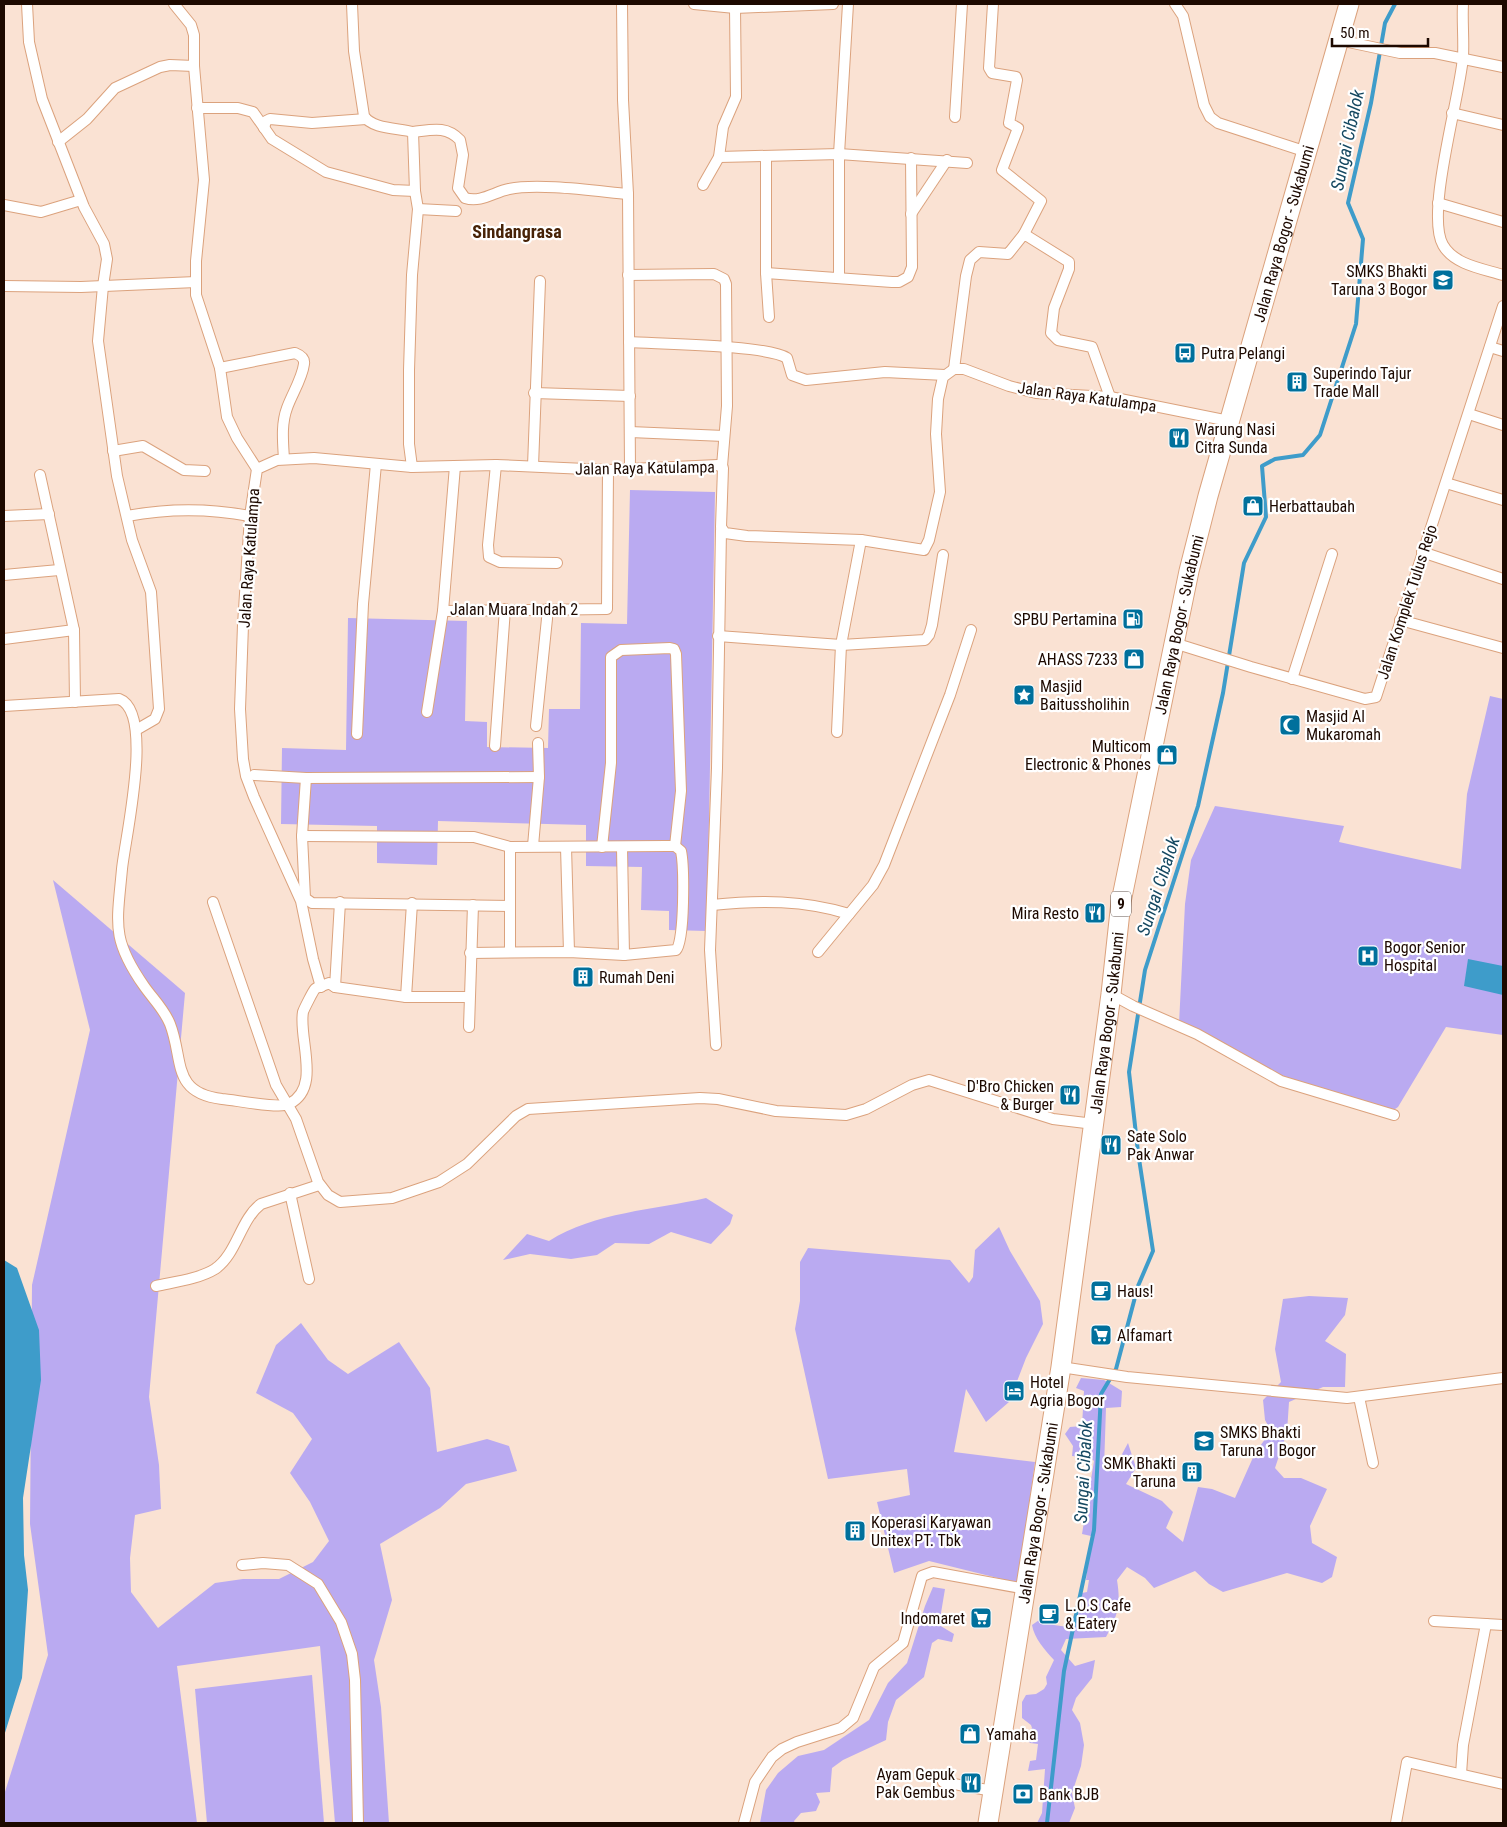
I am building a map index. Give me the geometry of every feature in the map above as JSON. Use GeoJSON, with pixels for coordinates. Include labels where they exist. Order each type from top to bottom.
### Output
{"type":"FeatureCollection","features":[{"type":"Feature","properties":{"kind":"highway","name":"Jalan Raya Bogor - Sukabumi"},"geometry":{"type":"LineString","coordinates":[[988,1823],[1061,1367],[1111,994],[1121,902],[1174,643],[1206,505],[1349,4]]}},
{"type":"Feature","properties":{"kind":"street"},"geometry":{"type":"LineString","coordinates":[[27,4],[28,36],[34,70],[58,142],[81,200],[106,251],[107,270],[102,286],[98,342],[113,451],[132,540],[151,592],[159,709],[155,719],[136,730]]}},
{"type":"Feature","properties":{"kind":"street"},"geometry":{"type":"LineString","coordinates":[[174,4],[193,30],[197,108],[204,180],[196,295],[220,368],[227,417],[237,438],[257,469]]}},
{"type":"Feature","properties":{"kind":"street"},"geometry":{"type":"LineString","coordinates":[[352,4],[355,60],[363,113],[366,119],[376,125],[413,132],[440,128],[450,131],[460,140],[463,155],[458,188],[461,195],[469,199],[477,199],[515,188],[568,189],[628,194]]}},
{"type":"Feature","properties":{"kind":"street"},"geometry":{"type":"LineString","coordinates":[[622,4],[623,100],[628,194],[630,468]]}},
{"type":"Feature","properties":{"kind":"street"},"geometry":{"type":"LineString","coordinates":[[694,4],[735,8],[833,4]]}},
{"type":"Feature","properties":{"kind":"street"},"geometry":{"type":"LineString","coordinates":[[839,277],[840,154],[848,4]]}},
{"type":"Feature","properties":{"kind":"street"},"geometry":{"type":"LineString","coordinates":[[955,117],[962,4]]}},
{"type":"Feature","properties":{"kind":"street"},"geometry":{"type":"LineString","coordinates":[[721,530],[741,536],[861,540],[924,550],[926,548],[940,492],[937,413],[941,385],[945,375],[954,369],[966,276],[970,260],[979,252],[1008,254],[1024,234],[1041,200],[1002,170],[1018,128],[1009,123],[1017,80],[1016,77],[992,73],[989,68],[993,4]]}},
{"type":"Feature","properties":{"kind":"street"},"geometry":{"type":"LineString","coordinates":[[1463,4],[1462,58],[1438,202],[1439,236],[1447,252],[1461,261],[1503,275]]}},
{"type":"Feature","properties":{"kind":"street"},"geometry":{"type":"LineString","coordinates":[[1181,6],[1204,105],[1210,117],[1228,126],[1307,152]]}},
{"type":"Feature","properties":{"kind":"street"},"geometry":{"type":"LineString","coordinates":[[703,185],[720,157],[723,127],[736,97],[735,8]]}},
{"type":"Feature","properties":{"kind":"street"},"geometry":{"type":"LineString","coordinates":[[1339,40],[1390,52],[1422,51],[1503,68]]}},
{"type":"Feature","properties":{"kind":"street"},"geometry":{"type":"LineString","coordinates":[[58,142],[87,119],[115,88],[160,67],[170,65],[194,66]]}},
{"type":"Feature","properties":{"kind":"street"},"geometry":{"type":"LineString","coordinates":[[197,108],[247,109],[256,114],[268,135],[279,144],[336,176],[392,190],[415,191]]}},
{"type":"Feature","properties":{"kind":"street"},"geometry":{"type":"LineString","coordinates":[[1452,113],[1503,125]]}},
{"type":"Feature","properties":{"kind":"street"},"geometry":{"type":"LineString","coordinates":[[264,128],[266,121],[270,119],[312,123],[366,119]]}},
{"type":"Feature","properties":{"kind":"street"},"geometry":{"type":"LineString","coordinates":[[412,466],[409,444],[410,343],[412,274],[418,209],[415,191],[413,132]]}},
{"type":"Feature","properties":{"kind":"street"},"geometry":{"type":"LineString","coordinates":[[720,157],[840,154],[947,160],[967,163]]}},
{"type":"Feature","properties":{"kind":"street"},"geometry":{"type":"LineString","coordinates":[[766,157],[766,273],[769,317]]}},
{"type":"Feature","properties":{"kind":"street"},"geometry":{"type":"LineString","coordinates":[[766,273],[892,282],[899,282],[908,277],[912,267],[911,158]]}},
{"type":"Feature","properties":{"kind":"street"},"geometry":{"type":"LineString","coordinates":[[911,215],[947,160]]}},
{"type":"Feature","properties":{"kind":"street"},"geometry":{"type":"LineString","coordinates":[[4,205],[41,212],[81,200]]}},
{"type":"Feature","properties":{"kind":"street"},"geometry":{"type":"LineString","coordinates":[[1438,202],[1503,222]]}},
{"type":"Feature","properties":{"kind":"street"},"geometry":{"type":"LineString","coordinates":[[418,209],[456,211]]}},
{"type":"Feature","properties":{"kind":"street"},"geometry":{"type":"LineString","coordinates":[[1024,234],[1069,262],[1069,269],[1052,316],[1051,333],[1058,340],[1092,348],[1110,397]]}},
{"type":"Feature","properties":{"kind":"street"},"geometry":{"type":"LineString","coordinates":[[628,275],[714,274],[722,277],[726,284],[725,348],[727,406],[722,466]]}},
{"type":"Feature","properties":{"kind":"street"},"geometry":{"type":"LineString","coordinates":[[533,466],[534,393],[540,281]]}},
{"type":"Feature","properties":{"kind":"street"},"geometry":{"type":"LineString","coordinates":[[4,286],[102,286],[196,282]]}},
{"type":"Feature","properties":{"kind":"street","name":"Jalan Komplek Tulus Rejo"},"geometry":{"type":"LineString","coordinates":[[1174,643],[1292,679],[1365,699],[1374,699],[1378,694],[1400,620],[1503,306]]}},
{"type":"Feature","properties":{"kind":"street"},"geometry":{"type":"LineString","coordinates":[[629,342],[725,348],[784,356],[788,360],[792,374],[806,380],[885,372],[945,375]]}},
{"type":"Feature","properties":{"kind":"street"},"geometry":{"type":"LineString","coordinates":[[1490,347],[1503,351]]}},
{"type":"Feature","properties":{"kind":"street"},"geometry":{"type":"LineString","coordinates":[[220,368],[295,353],[302,358],[304,363],[284,422],[284,459]]}},
{"type":"Feature","properties":{"kind":"street","name":"Jalan Raya Katulampa"},"geometry":{"type":"LineString","coordinates":[[954,369],[964,369],[1009,386],[1036,393],[1110,397],[1229,421]]}},
{"type":"Feature","properties":{"kind":"street"},"geometry":{"type":"LineString","coordinates":[[534,393],[630,396]]}},
{"type":"Feature","properties":{"kind":"street"},"geometry":{"type":"LineString","coordinates":[[1469,414],[1503,425]]}},
{"type":"Feature","properties":{"kind":"street"},"geometry":{"type":"LineString","coordinates":[[630,432],[724,436]]}},
{"type":"Feature","properties":{"kind":"street"},"geometry":{"type":"LineString","coordinates":[[113,451],[143,446],[184,470],[205,471]]}},
{"type":"Feature","properties":{"kind":"street","name":"Jalan Raya Katulampa"},"geometry":{"type":"LineString","coordinates":[[321,987],[312,959],[301,901],[291,874],[254,797],[244,764],[240,709],[250,516],[257,469],[272,461],[314,458],[412,466],[496,465],[608,470],[706,464],[722,466],[717,768],[710,950],[716,1045]]}},
{"type":"Feature","properties":{"kind":"street"},"geometry":{"type":"LineString","coordinates":[[357,734],[363,604],[376,464]]}},
{"type":"Feature","properties":{"kind":"street"},"geometry":{"type":"LineString","coordinates":[[496,465],[488,545],[489,558],[500,562],[557,563]]}},
{"type":"Feature","properties":{"kind":"street","name":"Jalan Muara Indah 2"},"geometry":{"type":"LineString","coordinates":[[455,466],[443,611],[606,609],[608,470]]}},
{"type":"Feature","properties":{"kind":"street"},"geometry":{"type":"LineString","coordinates":[[40,475],[59,570],[74,630],[75,702]]}},
{"type":"Feature","properties":{"kind":"street"},"geometry":{"type":"LineString","coordinates":[[1446,483],[1503,500]]}},
{"type":"Feature","properties":{"kind":"street"},"geometry":{"type":"LineString","coordinates":[[127,516],[182,508],[223,511],[250,516]]}},
{"type":"Feature","properties":{"kind":"street"},"geometry":{"type":"LineString","coordinates":[[4,516],[48,514]]}},
{"type":"Feature","properties":{"kind":"street"},"geometry":{"type":"LineString","coordinates":[[837,732],[841,645],[861,540]]}},
{"type":"Feature","properties":{"kind":"street"},"geometry":{"type":"LineString","coordinates":[[1422,552],[1503,580]]}},
{"type":"Feature","properties":{"kind":"street"},"geometry":{"type":"LineString","coordinates":[[1292,679],[1332,554]]}},
{"type":"Feature","properties":{"kind":"street"},"geometry":{"type":"LineString","coordinates":[[718,636],[841,645],[921,641],[927,638],[932,625],[942,555]]}},
{"type":"Feature","properties":{"kind":"street"},"geometry":{"type":"LineString","coordinates":[[4,575],[59,570]]}},
{"type":"Feature","properties":{"kind":"street"},"geometry":{"type":"LineString","coordinates":[[494,746],[505,609]]}},
{"type":"Feature","properties":{"kind":"street"},"geometry":{"type":"LineString","coordinates":[[536,726],[548,609]]}},
{"type":"Feature","properties":{"kind":"street"},"geometry":{"type":"LineString","coordinates":[[427,712],[443,611]]}},
{"type":"Feature","properties":{"kind":"street"},"geometry":{"type":"LineString","coordinates":[[1400,620],[1503,648]]}},
{"type":"Feature","properties":{"kind":"street"},"geometry":{"type":"LineString","coordinates":[[4,639],[74,630]]}},
{"type":"Feature","properties":{"kind":"street"},"geometry":{"type":"LineString","coordinates":[[818,952],[879,875],[892,848],[954,686],[971,630]]}},
{"type":"Feature","properties":{"kind":"street"},"geometry":{"type":"LineString","coordinates":[[602,847],[611,763],[611,657],[621,650],[670,648],[674,649],[676,654],[681,732],[681,791],[675,846]]}},
{"type":"Feature","properties":{"kind":"street"},"geometry":{"type":"LineString","coordinates":[[4,706],[123,700],[130,709],[136,730],[136,767],[118,916],[119,939],[123,953],[168,1018],[179,1062],[194,1091],[215,1098],[273,1106],[289,1104],[301,1092],[306,1079],[303,1010],[316,988],[329,983],[335,987],[406,997],[468,997]]}},
{"type":"Feature","properties":{"kind":"street"},"geometry":{"type":"LineString","coordinates":[[533,846],[539,777],[538,743]]}},
{"type":"Feature","properties":{"kind":"street"},"geometry":{"type":"LineString","coordinates":[[254,775],[306,778],[539,777]]}},
{"type":"Feature","properties":{"kind":"street"},"geometry":{"type":"LineString","coordinates":[[306,778],[302,836],[305,898],[315,904],[340,902],[510,906]]}},
{"type":"Feature","properties":{"kind":"street"},"geometry":{"type":"LineString","coordinates":[[302,836],[474,837],[510,847],[622,848],[675,846],[681,851],[682,912],[679,947],[670,952],[624,955],[568,952],[470,952]]}},
{"type":"Feature","properties":{"kind":"street"},"geometry":{"type":"LineString","coordinates":[[510,847],[510,952]]}},
{"type":"Feature","properties":{"kind":"street"},"geometry":{"type":"LineString","coordinates":[[566,847],[568,952]]}},
{"type":"Feature","properties":{"kind":"street"},"geometry":{"type":"LineString","coordinates":[[622,848],[624,955]]}},
{"type":"Feature","properties":{"kind":"street"},"geometry":{"type":"LineString","coordinates":[[712,905],[750,901],[795,902],[824,906],[850,914]]}},
{"type":"Feature","properties":{"kind":"street"},"geometry":{"type":"LineString","coordinates":[[213,902],[276,1085],[289,1104],[319,1185],[333,1199],[344,1203],[385,1199],[439,1182],[459,1171],[520,1112],[542,1107],[582,1107],[618,1102],[700,1098],[718,1099],[776,1112],[846,1115],[866,1109],[912,1085],[929,1080],[949,1084],[1046,1117],[1094,1124]]}},
{"type":"Feature","properties":{"kind":"street"},"geometry":{"type":"LineString","coordinates":[[335,987],[340,902]]}},
{"type":"Feature","properties":{"kind":"street"},"geometry":{"type":"LineString","coordinates":[[406,997],[412,904]]}},
{"type":"Feature","properties":{"kind":"street"},"geometry":{"type":"LineString","coordinates":[[469,1027],[468,997],[473,904]]}},
{"type":"Feature","properties":{"kind":"street"},"geometry":{"type":"LineString","coordinates":[[1111,994],[1150,1014],[1197,1034],[1288,1084],[1394,1115]]}},
{"type":"Feature","properties":{"kind":"street"},"geometry":{"type":"LineString","coordinates":[[156,1286],[185,1280],[215,1269],[227,1257],[254,1209],[261,1204],[290,1193],[319,1185]]}},
{"type":"Feature","properties":{"kind":"street"},"geometry":{"type":"LineString","coordinates":[[290,1193],[308,1279]]}},
{"type":"Feature","properties":{"kind":"street"},"geometry":{"type":"LineString","coordinates":[[1061,1367],[1127,1377],[1290,1393],[1359,1397],[1503,1378]]}},
{"type":"Feature","properties":{"kind":"street"},"geometry":{"type":"LineString","coordinates":[[1359,1397],[1373,1463]]}},
{"type":"Feature","properties":{"kind":"street"},"geometry":{"type":"LineString","coordinates":[[242,1565],[263,1563],[288,1565],[318,1584],[341,1622],[352,1654],[355,1680],[358,1823]]}},
{"type":"Feature","properties":{"kind":"street"},"geometry":{"type":"LineString","coordinates":[[744,1823],[755,1782],[772,1757],[782,1749],[797,1742],[841,1728],[853,1718],[874,1667],[903,1644],[922,1576],[933,1572],[1026,1589]]}},
{"type":"Feature","properties":{"kind":"street"},"geometry":{"type":"LineString","coordinates":[[1434,1621],[1503,1625]]}},
{"type":"Feature","properties":{"kind":"street"},"geometry":{"type":"LineString","coordinates":[[1461,1774],[1463,1745],[1486,1624]]}},
{"type":"Feature","properties":{"kind":"street"},"geometry":{"type":"LineString","coordinates":[[1396,1823],[1407,1762],[1503,1784]]}},
{"type":"Feature","properties":{"kind":"street"},"geometry":{"type":"LineString","coordinates":[[943,1782],[993,1791]]}},
{"type":"Feature","properties":{"kind":"shaded area"},"geometry":{"type":"Polygon","coordinates":[[[630,490],[715,492],[707,931],[669,930],[669,911],[641,910],[642,867],[586,866],[586,825],[438,821],[437,865],[377,863],[377,826],[281,824],[282,748],[346,750],[348,618],[467,621],[465,721],[487,722],[487,747],[548,748],[549,709],[580,709],[581,623],[627,624],[630,490]]]}},
{"type":"Feature","properties":{"kind":"shaded area"},"geometry":{"type":"Polygon","coordinates":[[[1490,696],[1503,699],[1503,1035],[1446,1027],[1398,1107],[1389,1113],[1281,1075],[1179,1024],[1185,904],[1191,860],[1215,806],[1344,826],[1339,842],[1461,869],[1467,794],[1490,696]]]}},
{"type":"Feature","properties":{"kind":"shaded area"},"geometry":{"type":"Polygon","coordinates":[[[53,880],[185,993],[149,1397],[159,1465],[161,1509],[135,1515],[130,1558],[131,1592],[158,1628],[215,1583],[243,1579],[279,1579],[313,1562],[329,1541],[310,1502],[290,1473],[312,1439],[293,1413],[256,1393],[276,1345],[301,1323],[328,1360],[348,1374],[399,1342],[430,1388],[437,1452],[487,1439],[509,1446],[517,1471],[466,1484],[440,1508],[380,1544],[392,1600],[374,1660],[381,1707],[389,1823],[335,1823],[320,1646],[177,1666],[197,1823],[4,1823],[4,1795],[48,1655],[30,1524],[32,1285],[90,1030],[53,880]]]}},
{"type":"Feature","properties":{"kind":"shaded area"},"geometry":{"type":"Polygon","coordinates":[[[706,1198],[733,1215],[730,1224],[711,1244],[671,1232],[649,1244],[615,1243],[597,1255],[571,1259],[530,1254],[503,1260],[527,1234],[549,1241],[567,1231],[605,1218],[706,1198]]]}},
{"type":"Feature","properties":{"kind":"shaded area"},"geometry":{"type":"Polygon","coordinates":[[[999,1227],[1010,1251],[1040,1301],[1043,1324],[1026,1358],[1009,1402],[986,1422],[966,1389],[954,1452],[1035,1462],[1018,1583],[929,1561],[894,1573],[877,1502],[910,1495],[907,1469],[828,1479],[795,1329],[800,1301],[800,1262],[808,1248],[950,1260],[969,1283],[973,1277],[975,1250],[999,1227]]]}},
{"type":"Feature","properties":{"kind":"shaded area"},"geometry":{"type":"Polygon","coordinates":[[[1309,1296],[1348,1298],[1345,1315],[1325,1341],[1346,1354],[1345,1387],[1323,1387],[1289,1402],[1287,1432],[1275,1468],[1284,1478],[1301,1478],[1327,1489],[1310,1526],[1312,1543],[1337,1557],[1332,1577],[1322,1583],[1287,1573],[1223,1592],[1209,1584],[1195,1571],[1154,1588],[1145,1578],[1127,1567],[1117,1580],[1119,1596],[1117,1610],[1106,1637],[1066,1639],[1061,1650],[1075,1666],[1095,1660],[1092,1678],[1076,1698],[1072,1710],[1080,1723],[1084,1745],[1081,1766],[1072,1793],[1075,1808],[1069,1823],[1037,1823],[1042,1813],[1045,1769],[1028,1771],[1030,1761],[1036,1760],[1038,1744],[1030,1743],[1026,1738],[1032,1728],[1022,1718],[1022,1702],[1026,1695],[1036,1694],[1044,1689],[1047,1684],[1046,1677],[1054,1660],[1037,1639],[1032,1625],[1042,1618],[1054,1625],[1068,1627],[1071,1617],[1078,1617],[1082,1593],[1087,1592],[1089,1580],[1086,1580],[1091,1536],[1082,1534],[1094,1461],[1091,1458],[1072,1456],[1073,1446],[1065,1434],[1070,1427],[1082,1426],[1084,1391],[1076,1388],[1081,1378],[1104,1380],[1122,1391],[1121,1407],[1106,1408],[1104,1468],[1114,1469],[1128,1443],[1136,1468],[1126,1484],[1162,1501],[1173,1512],[1166,1528],[1183,1542],[1198,1487],[1212,1489],[1235,1498],[1255,1453],[1271,1431],[1265,1420],[1263,1400],[1281,1382],[1275,1349],[1283,1299],[1309,1296]]]}},
{"type":"Feature","properties":{"kind":"shaded area"},"geometry":{"type":"Polygon","coordinates":[[[933,1587],[945,1589],[939,1625],[954,1634],[952,1642],[938,1639],[932,1643],[924,1677],[896,1700],[888,1722],[886,1740],[843,1760],[832,1768],[830,1792],[816,1793],[820,1802],[816,1811],[801,1813],[794,1821],[795,1823],[760,1823],[766,1790],[778,1773],[798,1756],[824,1750],[869,1720],[888,1683],[907,1663],[933,1587]]]}},
{"type":"Feature","properties":{"kind":"shaded area"},"geometry":{"type":"Polygon","coordinates":[[[312,1675],[324,1823],[207,1823],[195,1689],[312,1675]]]}},
{"type":"Feature","properties":{"kind":"water"},"geometry":{"type":"Polygon","coordinates":[[[1468,959],[1503,966],[1503,995],[1464,986],[1468,959]]]}},
{"type":"Feature","properties":{"kind":"water"},"geometry":{"type":"Polygon","coordinates":[[[4,1260],[17,1268],[39,1330],[41,1380],[23,1498],[24,1555],[28,1590],[22,1678],[4,1736],[4,1260]]]}},
{"type":"Feature","properties":{"kind":"waterway","name":"Sungai Cibalok"},"geometry":{"type":"LineString","coordinates":[[1047,1823],[1064,1671],[1094,1530],[1101,1394],[1116,1369],[1138,1286],[1153,1251],[1138,1152],[1129,1072],[1145,970],[1198,806],[1223,693],[1244,563],[1266,517],[1262,466],[1275,459],[1303,455],[1320,435],[1356,324],[1363,239],[1348,203],[1371,103],[1385,23],[1395,4]]}},
{"type":"Feature","properties":{"kind":"place","name":"SMKS Bhakti Taruna 3 Bogor"},"geometry":{"type":"Point","coordinates":[1443,280]}},
{"type":"Feature","properties":{"kind":"place","name":"Putra Pelangi"},"geometry":{"type":"Point","coordinates":[1185,353]}},
{"type":"Feature","properties":{"kind":"place","name":"Superindo Tajur Trade Mall"},"geometry":{"type":"Point","coordinates":[1297,382]}},
{"type":"Feature","properties":{"kind":"place","name":"Warung Nasi Citra Sunda"},"geometry":{"type":"Point","coordinates":[1179,438]}},
{"type":"Feature","properties":{"kind":"place","name":"Herbattaubah"},"geometry":{"type":"Point","coordinates":[1253,506]}},
{"type":"Feature","properties":{"kind":"place","name":"SPBU Pertamina"},"geometry":{"type":"Point","coordinates":[1133,619]}},
{"type":"Feature","properties":{"kind":"place","name":"AHASS 7233"},"geometry":{"type":"Point","coordinates":[1134,659]}},
{"type":"Feature","properties":{"kind":"place","name":"Masjid Baitussholihin"},"geometry":{"type":"Point","coordinates":[1024,695]}},
{"type":"Feature","properties":{"kind":"place","name":"Masjid Al Mukaromah"},"geometry":{"type":"Point","coordinates":[1290,725]}},
{"type":"Feature","properties":{"kind":"place","name":"Multicom Electronic & Phones"},"geometry":{"type":"Point","coordinates":[1167,755]}},
{"type":"Feature","properties":{"kind":"place","name":"Mira Resto"},"geometry":{"type":"Point","coordinates":[1095,913]}},
{"type":"Feature","properties":{"kind":"place","name":"Bogor Senior Hospital"},"geometry":{"type":"Point","coordinates":[1368,956]}},
{"type":"Feature","properties":{"kind":"place","name":"Rumah Deni"},"geometry":{"type":"Point","coordinates":[583,977]}},
{"type":"Feature","properties":{"kind":"place","name":"D'Bro Chicken & Burger"},"geometry":{"type":"Point","coordinates":[1070,1095]}},
{"type":"Feature","properties":{"kind":"place","name":"Sate Solo Pak Anwar"},"geometry":{"type":"Point","coordinates":[1111,1145]}},
{"type":"Feature","properties":{"kind":"place","name":"Haus!"},"geometry":{"type":"Point","coordinates":[1101,1291]}},
{"type":"Feature","properties":{"kind":"place","name":"Alfamart"},"geometry":{"type":"Point","coordinates":[1101,1335]}},
{"type":"Feature","properties":{"kind":"place","name":"Hotel Agria Bogor"},"geometry":{"type":"Point","coordinates":[1014,1391]}},
{"type":"Feature","properties":{"kind":"place","name":"SMKS Bhakti Taruna 1 Bogor"},"geometry":{"type":"Point","coordinates":[1204,1441]}},
{"type":"Feature","properties":{"kind":"place","name":"SMK Bhakti Taruna"},"geometry":{"type":"Point","coordinates":[1192,1472]}},
{"type":"Feature","properties":{"kind":"place","name":"Koperasi Karyawan Unitex PT. Tbk"},"geometry":{"type":"Point","coordinates":[855,1531]}},
{"type":"Feature","properties":{"kind":"place","name":"L.O.S Cafe & Eatery"},"geometry":{"type":"Point","coordinates":[1049,1614]}},
{"type":"Feature","properties":{"kind":"place","name":"Indomaret"},"geometry":{"type":"Point","coordinates":[981,1618]}},
{"type":"Feature","properties":{"kind":"place","name":"Yamaha"},"geometry":{"type":"Point","coordinates":[970,1734]}},
{"type":"Feature","properties":{"kind":"place","name":"Ayam Gepuk Pak Gembus"},"geometry":{"type":"Point","coordinates":[971,1783]}},
{"type":"Feature","properties":{"kind":"place","name":"Bank BJB"},"geometry":{"type":"Point","coordinates":[1023,1794]}},
{"type":"Feature","properties":{"kind":"district","name":"Sindangrasa"},"geometry":{"type":"Point","coordinates":[517,231]}}]}
